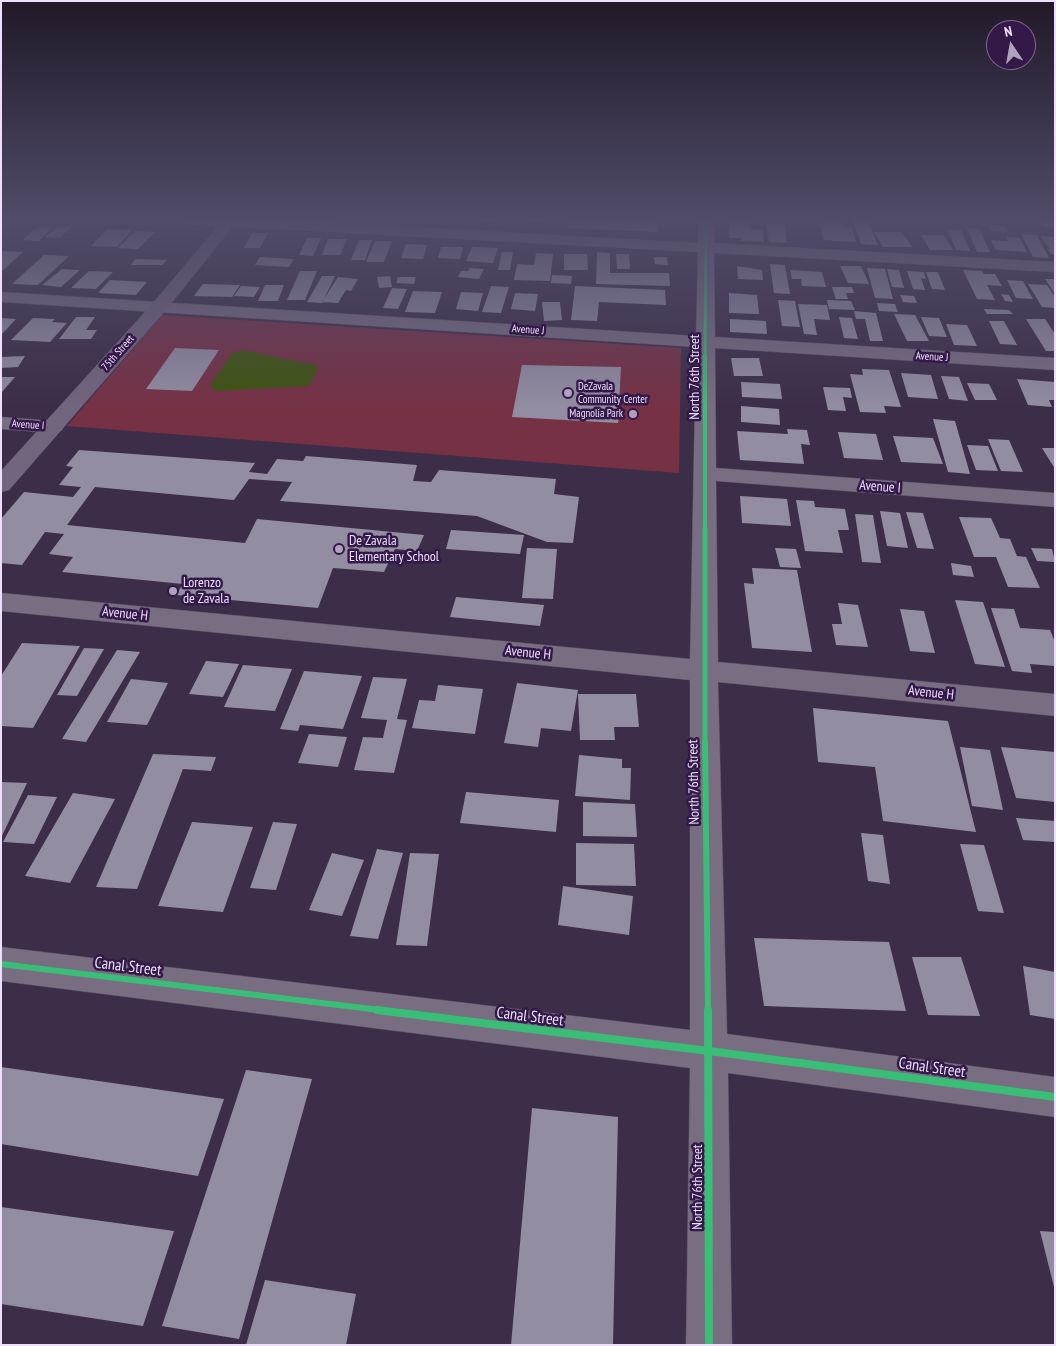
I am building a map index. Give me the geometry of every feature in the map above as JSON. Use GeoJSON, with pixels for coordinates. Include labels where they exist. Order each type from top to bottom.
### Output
{"type":"FeatureCollection","features":[{"type":"Feature","properties":{"kind":"main road","name":"75th Street"},"geometry":{"type":"LineString","coordinates":[[1,485],[180,282]]}},
{"type":"Feature","properties":{"kind":"street","name":"North 76th Street"},"geometry":{"type":"LineString","coordinates":[[706,282],[704,670],[709,1051],[709,1345]]}},
{"type":"Feature","properties":{"kind":"street","name":"Avenue J"},"geometry":{"type":"LineString","coordinates":[[1,297],[1055,364]]}},
{"type":"Feature","properties":{"kind":"street","name":"Avenue I"},"geometry":{"type":"LineString","coordinates":[[1,422],[54,426]]}},
{"type":"Feature","properties":{"kind":"street","name":"Avenue I"},"geometry":{"type":"LineString","coordinates":[[706,474],[1055,500]]}},
{"type":"Feature","properties":{"kind":"street","name":"Avenue H"},"geometry":{"type":"LineString","coordinates":[[1,602],[1055,705]]}},
{"type":"Feature","properties":{"kind":"street","name":"Canal Street"},"geometry":{"type":"LineString","coordinates":[[1,964],[709,1051],[1055,1097]]}},
{"type":"Feature","properties":{"kind":"shaded area"},"geometry":{"type":"Polygon","coordinates":[[[162,315],[681,348],[679,473],[67,426],[162,315]]]}},
{"type":"Feature","properties":{"kind":"shaded area"},"geometry":{"type":"Polygon","coordinates":[[[244,350],[319,366],[309,386],[216,391],[210,386],[232,353],[244,350]]]}},
{"type":"Feature","properties":{"kind":"building"},"geometry":{"type":"Polygon","coordinates":[[[14,282],[41,282],[38,285],[12,284],[14,282]]]}},
{"type":"Feature","properties":{"kind":"building"},"geometry":{"type":"Polygon","coordinates":[[[46,282],[67,282],[61,287],[42,285],[46,282]]]}},
{"type":"Feature","properties":{"kind":"building"},"geometry":{"type":"Polygon","coordinates":[[[78,282],[103,282],[96,289],[71,288],[78,282]]]}},
{"type":"Feature","properties":{"kind":"building"},"geometry":{"type":"Polygon","coordinates":[[[108,282],[147,282],[136,295],[98,293],[108,282]]]}},
{"type":"Feature","properties":{"kind":"building"},"geometry":{"type":"Polygon","coordinates":[[[295,282],[313,282],[305,300],[287,300],[295,282]]]}},
{"type":"Feature","properties":{"kind":"building"},"geometry":{"type":"Polygon","coordinates":[[[319,282],[332,282],[322,303],[307,302],[319,282]]]}},
{"type":"Feature","properties":{"kind":"building"},"geometry":{"type":"Polygon","coordinates":[[[335,282],[356,282],[351,291],[346,290],[338,303],[322,302],[335,282]]]}},
{"type":"Feature","properties":{"kind":"building"},"geometry":{"type":"Polygon","coordinates":[[[378,282],[391,282],[392,287],[379,288],[378,282]]]}},
{"type":"Feature","properties":{"kind":"building"},"geometry":{"type":"Polygon","coordinates":[[[396,282],[415,282],[414,284],[396,282]]]}},
{"type":"Feature","properties":{"kind":"building"},"geometry":{"type":"Polygon","coordinates":[[[551,282],[571,282],[571,284],[551,282]]]}},
{"type":"Feature","properties":{"kind":"building"},"geometry":{"type":"Polygon","coordinates":[[[596,282],[670,282],[670,286],[596,284],[596,282]]]}},
{"type":"Feature","properties":{"kind":"building"},"geometry":{"type":"Polygon","coordinates":[[[772,282],[788,282],[790,294],[774,293],[772,282]]]}},
{"type":"Feature","properties":{"kind":"building"},"geometry":{"type":"Polygon","coordinates":[[[801,282],[825,282],[826,287],[802,286],[801,282]]]}},
{"type":"Feature","properties":{"kind":"building"},"geometry":{"type":"Polygon","coordinates":[[[868,282],[869,284],[848,283],[868,282]]]}},
{"type":"Feature","properties":{"kind":"building"},"geometry":{"type":"Polygon","coordinates":[[[871,282],[888,282],[893,299],[875,298],[871,282]]]}},
{"type":"Feature","properties":{"kind":"building"},"geometry":{"type":"Polygon","coordinates":[[[891,282],[902,282],[904,288],[892,287],[891,282]]]}},
{"type":"Feature","properties":{"kind":"building"},"geometry":{"type":"Polygon","coordinates":[[[911,282],[922,282],[925,290],[913,289],[911,282]]]}},
{"type":"Feature","properties":{"kind":"building"},"geometry":{"type":"Polygon","coordinates":[[[929,282],[942,282],[945,290],[932,289],[929,282]]]}},
{"type":"Feature","properties":{"kind":"building"},"geometry":{"type":"Polygon","coordinates":[[[969,282],[1000,282],[1002,286],[987,285],[995,300],[977,299],[969,282]]]}},
{"type":"Feature","properties":{"kind":"building"},"geometry":{"type":"Polygon","coordinates":[[[1008,282],[1023,282],[1033,299],[1016,298],[1008,282]]]}},
{"type":"Feature","properties":{"kind":"building"},"geometry":{"type":"Polygon","coordinates":[[[1047,282],[1055,282],[1055,294],[1047,282]]]}},
{"type":"Feature","properties":{"kind":"building"},"geometry":{"type":"Polygon","coordinates":[[[203,284],[240,285],[232,297],[194,296],[203,284]]]}},
{"type":"Feature","properties":{"kind":"building"},"geometry":{"type":"Polygon","coordinates":[[[1028,284],[1047,285],[1055,297],[1055,308],[1042,307],[1028,284]]]}},
{"type":"Feature","properties":{"kind":"building"},"geometry":{"type":"Polygon","coordinates":[[[265,285],[284,285],[278,301],[258,301],[265,285]]]}},
{"type":"Feature","properties":{"kind":"building"},"geometry":{"type":"Polygon","coordinates":[[[241,286],[260,287],[254,297],[234,296],[241,286]]]}},
{"type":"Feature","properties":{"kind":"building"},"geometry":{"type":"Polygon","coordinates":[[[491,286],[509,287],[501,313],[482,312],[491,286]]]}},
{"type":"Feature","properties":{"kind":"building"},"geometry":{"type":"Polygon","coordinates":[[[575,286],[665,290],[666,305],[599,302],[597,321],[571,320],[575,286]]]}},
{"type":"Feature","properties":{"kind":"building"},"geometry":{"type":"Polygon","coordinates":[[[832,287],[852,287],[854,293],[846,293],[848,299],[836,299],[832,287]]]}},
{"type":"Feature","properties":{"kind":"building"},"geometry":{"type":"Polygon","coordinates":[[[392,288],[407,289],[398,309],[383,308],[392,288]]]}},
{"type":"Feature","properties":{"kind":"building"},"geometry":{"type":"Polygon","coordinates":[[[413,291],[442,292],[435,313],[405,312],[413,291]]]}},
{"type":"Feature","properties":{"kind":"building"},"geometry":{"type":"Polygon","coordinates":[[[461,292],[483,293],[478,311],[456,309],[461,292]]]}},
{"type":"Feature","properties":{"kind":"building"},"geometry":{"type":"Polygon","coordinates":[[[515,293],[538,294],[535,311],[511,309],[515,293]]]}},
{"type":"Feature","properties":{"kind":"building"},"geometry":{"type":"Polygon","coordinates":[[[729,293],[757,295],[759,314],[729,313],[729,293]]]}},
{"type":"Feature","properties":{"kind":"building"},"geometry":{"type":"Polygon","coordinates":[[[1001,294],[1009,295],[1013,302],[1005,301],[1001,294]]]}},
{"type":"Feature","properties":{"kind":"building"},"geometry":{"type":"Polygon","coordinates":[[[900,295],[914,296],[917,303],[903,302],[900,295]]]}},
{"type":"Feature","properties":{"kind":"building"},"geometry":{"type":"Polygon","coordinates":[[[778,300],[795,301],[800,327],[782,326],[778,300]]]}},
{"type":"Feature","properties":{"kind":"building"},"geometry":{"type":"Polygon","coordinates":[[[827,300],[851,301],[855,310],[829,309],[827,300]]]}},
{"type":"Feature","properties":{"kind":"building"},"geometry":{"type":"Polygon","coordinates":[[[542,302],[560,302],[562,320],[544,321],[542,302]]]}},
{"type":"Feature","properties":{"kind":"building"},"geometry":{"type":"Polygon","coordinates":[[[877,303],[895,304],[898,312],[879,311],[877,303]]]}},
{"type":"Feature","properties":{"kind":"building"},"geometry":{"type":"Polygon","coordinates":[[[798,304],[827,305],[830,320],[814,319],[817,335],[804,334],[798,304]]]}},
{"type":"Feature","properties":{"kind":"building"},"geometry":{"type":"Polygon","coordinates":[[[984,309],[1009,310],[1013,314],[987,314],[984,309]]]}},
{"type":"Feature","properties":{"kind":"building"},"geometry":{"type":"Polygon","coordinates":[[[854,311],[876,313],[883,341],[870,341],[865,319],[856,319],[854,311]]]}},
{"type":"Feature","properties":{"kind":"building"},"geometry":{"type":"Polygon","coordinates":[[[894,314],[915,315],[929,341],[907,341],[894,314]]]}},
{"type":"Feature","properties":{"kind":"building"},"geometry":{"type":"Polygon","coordinates":[[[76,317],[95,317],[86,330],[97,330],[91,339],[59,339],[76,317]]]}},
{"type":"Feature","properties":{"kind":"building"},"geometry":{"type":"Polygon","coordinates":[[[839,317],[852,318],[858,339],[844,338],[839,317]]]}},
{"type":"Feature","properties":{"kind":"building"},"geometry":{"type":"Polygon","coordinates":[[[921,317],[939,318],[947,337],[929,336],[921,317]]]}},
{"type":"Feature","properties":{"kind":"building"},"geometry":{"type":"Polygon","coordinates":[[[1,318],[16,319],[1,335],[1,318]]]}},
{"type":"Feature","properties":{"kind":"building"},"geometry":{"type":"Polygon","coordinates":[[[33,318],[55,319],[52,322],[67,323],[50,342],[11,340],[33,318]]]}},
{"type":"Feature","properties":{"kind":"building"},"geometry":{"type":"Polygon","coordinates":[[[730,319],[766,321],[767,334],[730,332],[730,319]]]}},
{"type":"Feature","properties":{"kind":"building"},"geometry":{"type":"Polygon","coordinates":[[[1026,319],[1045,319],[1055,334],[1055,351],[1046,351],[1026,319]]]}},
{"type":"Feature","properties":{"kind":"building"},"geometry":{"type":"Polygon","coordinates":[[[989,321],[1004,321],[1017,345],[1000,344],[989,321]]]}},
{"type":"Feature","properties":{"kind":"building"},"geometry":{"type":"Polygon","coordinates":[[[946,324],[967,325],[977,346],[954,345],[946,324]]]}},
{"type":"Feature","properties":{"kind":"building"},"geometry":{"type":"Polygon","coordinates":[[[175,348],[219,350],[192,391],[146,389],[175,348]]]}},
{"type":"Feature","properties":{"kind":"building"},"geometry":{"type":"Polygon","coordinates":[[[25,356],[18,367],[1,368],[1,357],[25,356]]]}},
{"type":"Feature","properties":{"kind":"building"},"geometry":{"type":"Polygon","coordinates":[[[731,358],[759,358],[763,376],[734,376],[731,358]]]}},
{"type":"Feature","properties":{"kind":"building","name":"DeZavala Community Center"},"geometry":{"type":"Polygon","coordinates":[[[522,365],[621,367],[618,423],[512,417],[522,365]]]}},
{"type":"Feature","properties":{"kind":"building"},"geometry":{"type":"Polygon","coordinates":[[[862,369],[889,370],[901,407],[884,406],[886,413],[860,412],[850,374],[863,375],[862,369]]]}},
{"type":"Feature","properties":{"kind":"building"},"geometry":{"type":"Polygon","coordinates":[[[901,373],[931,375],[938,399],[908,397],[901,373]]]}},
{"type":"Feature","properties":{"kind":"building"},"geometry":{"type":"Polygon","coordinates":[[[941,376],[959,377],[968,401],[949,399],[941,376]]]}},
{"type":"Feature","properties":{"kind":"building"},"geometry":{"type":"Polygon","coordinates":[[[1,377],[15,377],[1,393],[1,377]]]}},
{"type":"Feature","properties":{"kind":"building"},"geometry":{"type":"Polygon","coordinates":[[[1017,379],[1055,382],[1055,400],[1049,400],[1052,407],[1028,405],[1017,379]]]}},
{"type":"Feature","properties":{"kind":"building"},"geometry":{"type":"Polygon","coordinates":[[[741,382],[780,384],[782,399],[742,397],[741,382]]]}},
{"type":"Feature","properties":{"kind":"building"},"geometry":{"type":"Polygon","coordinates":[[[967,383],[989,384],[997,400],[975,400],[967,383]]]}},
{"type":"Feature","properties":{"kind":"building"},"geometry":{"type":"Polygon","coordinates":[[[823,387],[850,388],[852,398],[843,397],[846,411],[828,410],[823,387]]]}},
{"type":"Feature","properties":{"kind":"building"},"geometry":{"type":"Polygon","coordinates":[[[741,406],[779,409],[780,425],[741,422],[741,406]]]}},
{"type":"Feature","properties":{"kind":"building"},"geometry":{"type":"Polygon","coordinates":[[[933,419],[955,421],[970,474],[948,472],[933,419]]]}},
{"type":"Feature","properties":{"kind":"building"},"geometry":{"type":"Polygon","coordinates":[[[787,429],[807,430],[810,445],[801,444],[804,464],[740,460],[737,431],[788,434],[787,429]]]}},
{"type":"Feature","properties":{"kind":"building"},"geometry":{"type":"Polygon","coordinates":[[[838,432],[876,434],[883,460],[844,458],[838,432]]]}},
{"type":"Feature","properties":{"kind":"building"},"geometry":{"type":"Polygon","coordinates":[[[893,436],[933,438],[943,464],[901,462],[893,436]]]}},
{"type":"Feature","properties":{"kind":"building"},"geometry":{"type":"Polygon","coordinates":[[[988,439],[1009,440],[1023,472],[1001,471],[988,439]]]}},
{"type":"Feature","properties":{"kind":"building"},"geometry":{"type":"Polygon","coordinates":[[[967,445],[988,446],[998,471],[976,470],[967,445]]]}},
{"type":"Feature","properties":{"kind":"building"},"geometry":{"type":"Polygon","coordinates":[[[1042,448],[1055,448],[1055,469],[1042,448]]]}},
{"type":"Feature","properties":{"kind":"building"},"geometry":{"type":"Polygon","coordinates":[[[79,450],[255,463],[249,472],[267,474],[277,459],[303,461],[306,456],[417,465],[413,481],[431,482],[439,470],[556,479],[554,494],[579,497],[573,543],[547,542],[477,516],[280,501],[292,482],[249,479],[234,500],[95,487],[67,525],[245,543],[257,519],[424,535],[417,551],[395,549],[384,572],[333,568],[318,608],[176,595],[183,584],[62,572],[73,557],[49,554],[64,534],[45,532],[22,565],[1,563],[1,519],[24,492],[73,497],[81,487],[59,485],[73,467],[66,466],[79,450]]]}},
{"type":"Feature","properties":{"kind":"building"},"geometry":{"type":"Polygon","coordinates":[[[740,496],[787,499],[791,526],[742,523],[740,496]]]}},
{"type":"Feature","properties":{"kind":"building"},"geometry":{"type":"Polygon","coordinates":[[[796,500],[814,501],[815,507],[845,509],[849,530],[838,530],[843,553],[805,551],[796,500]]]}},
{"type":"Feature","properties":{"kind":"building"},"geometry":{"type":"Polygon","coordinates":[[[880,511],[900,513],[908,548],[887,546],[880,511]]]}},
{"type":"Feature","properties":{"kind":"building"},"geometry":{"type":"Polygon","coordinates":[[[906,512],[923,513],[934,549],[917,548],[906,512]]]}},
{"type":"Feature","properties":{"kind":"building"},"geometry":{"type":"Polygon","coordinates":[[[855,514],[873,515],[881,563],[862,562],[855,514]]]}},
{"type":"Feature","properties":{"kind":"building"},"geometry":{"type":"Polygon","coordinates":[[[959,517],[991,518],[1000,538],[1010,539],[1017,556],[1026,557],[1040,588],[1008,587],[996,557],[974,557],[959,517]]]}},
{"type":"Feature","properties":{"kind":"building"},"geometry":{"type":"Polygon","coordinates":[[[451,530],[524,535],[520,554],[446,549],[451,530]]]}},
{"type":"Feature","properties":{"kind":"building"},"geometry":{"type":"Polygon","coordinates":[[[527,548],[557,549],[553,599],[522,598],[527,548]]]}},
{"type":"Feature","properties":{"kind":"building"},"geometry":{"type":"Polygon","coordinates":[[[775,548],[796,549],[801,568],[780,567],[775,548]]]}},
{"type":"Feature","properties":{"kind":"building"},"geometry":{"type":"Polygon","coordinates":[[[1031,548],[1052,549],[1055,562],[1037,561],[1031,548]]]}},
{"type":"Feature","properties":{"kind":"building"},"geometry":{"type":"Polygon","coordinates":[[[951,563],[971,566],[974,577],[953,575],[951,563]]]}},
{"type":"Feature","properties":{"kind":"building"},"geometry":{"type":"Polygon","coordinates":[[[752,568],[797,570],[812,652],[752,648],[744,583],[754,584],[752,568]]]}},
{"type":"Feature","properties":{"kind":"building"},"geometry":{"type":"Polygon","coordinates":[[[456,597],[544,605],[540,626],[450,617],[456,597]]]}},
{"type":"Feature","properties":{"kind":"building"},"geometry":{"type":"Polygon","coordinates":[[[955,600],[983,602],[1005,667],[975,664],[955,600]]]}},
{"type":"Feature","properties":{"kind":"building"},"geometry":{"type":"Polygon","coordinates":[[[838,603],[858,605],[868,647],[836,645],[832,624],[842,624],[838,603]]]}},
{"type":"Feature","properties":{"kind":"building"},"geometry":{"type":"Polygon","coordinates":[[[991,608],[1014,609],[1020,628],[1050,630],[1055,642],[1055,666],[1030,664],[1032,673],[1012,671],[991,608]]]}},
{"type":"Feature","properties":{"kind":"building"},"geometry":{"type":"Polygon","coordinates":[[[900,609],[924,611],[935,653],[910,651],[900,609]]]}},
{"type":"Feature","properties":{"kind":"building"},"geometry":{"type":"Polygon","coordinates":[[[22,643],[80,646],[33,728],[1,726],[1,676],[22,643]]]}},
{"type":"Feature","properties":{"kind":"building"},"geometry":{"type":"Polygon","coordinates":[[[84,648],[104,649],[77,696],[57,695],[84,648]]]}},
{"type":"Feature","properties":{"kind":"building"},"geometry":{"type":"Polygon","coordinates":[[[117,650],[140,652],[86,742],[62,739],[117,650]]]}},
{"type":"Feature","properties":{"kind":"building"},"geometry":{"type":"Polygon","coordinates":[[[206,661],[239,664],[223,697],[189,694],[206,661]]]}},
{"type":"Feature","properties":{"kind":"building"},"geometry":{"type":"Polygon","coordinates":[[[243,665],[292,669],[275,711],[224,707],[243,665]]]}},
{"type":"Feature","properties":{"kind":"building"},"geometry":{"type":"Polygon","coordinates":[[[304,671],[362,676],[343,729],[300,725],[298,731],[280,729],[304,671]]]}},
{"type":"Feature","properties":{"kind":"building"},"geometry":{"type":"Polygon","coordinates":[[[373,677],[407,679],[397,719],[407,720],[394,773],[354,770],[363,737],[383,738],[387,720],[361,718],[373,677]]]}},
{"type":"Feature","properties":{"kind":"building"},"geometry":{"type":"Polygon","coordinates":[[[131,679],[168,683],[147,725],[107,722],[131,679]]]}},
{"type":"Feature","properties":{"kind":"building"},"geometry":{"type":"Polygon","coordinates":[[[517,683],[578,690],[571,731],[541,728],[538,747],[504,743],[517,683]]]}},
{"type":"Feature","properties":{"kind":"building"},"geometry":{"type":"Polygon","coordinates":[[[438,685],[483,689],[475,734],[412,728],[419,700],[435,701],[438,685]]]}},
{"type":"Feature","properties":{"kind":"building"},"geometry":{"type":"Polygon","coordinates":[[[578,694],[636,694],[639,727],[614,727],[615,740],[580,740],[578,694]]]}},
{"type":"Feature","properties":{"kind":"building"},"geometry":{"type":"Polygon","coordinates":[[[813,708],[948,721],[976,832],[883,821],[875,767],[818,762],[813,708]]]}},
{"type":"Feature","properties":{"kind":"building"},"geometry":{"type":"Polygon","coordinates":[[[309,734],[347,737],[338,767],[298,763],[309,734]]]}},
{"type":"Feature","properties":{"kind":"building"},"geometry":{"type":"Polygon","coordinates":[[[960,747],[990,750],[1003,810],[972,806],[960,747]]]}},
{"type":"Feature","properties":{"kind":"building"},"geometry":{"type":"Polygon","coordinates":[[[1001,747],[1055,752],[1055,802],[1016,798],[1001,747]]]}},
{"type":"Feature","properties":{"kind":"building"},"geometry":{"type":"Polygon","coordinates":[[[153,754],[216,757],[211,771],[183,769],[137,889],[96,887],[153,754]]]}},
{"type":"Feature","properties":{"kind":"building"},"geometry":{"type":"Polygon","coordinates":[[[579,755],[622,759],[622,768],[631,768],[630,800],[575,796],[579,755]]]}},
{"type":"Feature","properties":{"kind":"building"},"geometry":{"type":"Polygon","coordinates":[[[1,782],[27,783],[1,838],[1,782]]]}},
{"type":"Feature","properties":{"kind":"building"},"geometry":{"type":"Polygon","coordinates":[[[466,792],[559,800],[556,832],[460,823],[466,792]]]}},
{"type":"Feature","properties":{"kind":"building"},"geometry":{"type":"Polygon","coordinates":[[[73,793],[115,799],[70,883],[25,876],[73,793]]]}},
{"type":"Feature","properties":{"kind":"building"},"geometry":{"type":"Polygon","coordinates":[[[28,795],[57,797],[34,844],[3,842],[28,795]]]}},
{"type":"Feature","properties":{"kind":"building"},"geometry":{"type":"Polygon","coordinates":[[[583,802],[635,804],[637,837],[583,836],[583,802]]]}},
{"type":"Feature","properties":{"kind":"building"},"geometry":{"type":"Polygon","coordinates":[[[1016,818],[1055,821],[1055,842],[1023,840],[1016,818]]]}},
{"type":"Feature","properties":{"kind":"building"},"geometry":{"type":"Polygon","coordinates":[[[192,822],[253,827],[223,912],[158,906],[192,822]]]}},
{"type":"Feature","properties":{"kind":"building"},"geometry":{"type":"Polygon","coordinates":[[[273,822],[297,824],[276,890],[250,888],[273,822]]]}},
{"type":"Feature","properties":{"kind":"building"},"geometry":{"type":"Polygon","coordinates":[[[861,833],[883,835],[890,884],[868,881],[861,833]]]}},
{"type":"Feature","properties":{"kind":"building"},"geometry":{"type":"Polygon","coordinates":[[[576,843],[634,844],[636,886],[576,885],[576,843]]]}},
{"type":"Feature","properties":{"kind":"building"},"geometry":{"type":"Polygon","coordinates":[[[960,844],[984,845],[1004,913],[978,911],[960,844]]]}},
{"type":"Feature","properties":{"kind":"building"},"geometry":{"type":"Polygon","coordinates":[[[377,849],[403,853],[378,939],[350,936],[377,849]]]}},
{"type":"Feature","properties":{"kind":"building"},"geometry":{"type":"Polygon","coordinates":[[[332,853],[364,860],[342,916],[309,910],[332,853]]]}},
{"type":"Feature","properties":{"kind":"building"},"geometry":{"type":"Polygon","coordinates":[[[410,853],[439,854],[427,946],[396,945],[410,853]]]}},
{"type":"Feature","properties":{"kind":"building"},"geometry":{"type":"Polygon","coordinates":[[[563,886],[633,896],[629,935],[558,925],[563,886]]]}},
{"type":"Feature","properties":{"kind":"building"},"geometry":{"type":"Polygon","coordinates":[[[754,938],[889,942],[906,1011],[764,1006],[754,938]]]}},
{"type":"Feature","properties":{"kind":"building"},"geometry":{"type":"Polygon","coordinates":[[[912,957],[961,957],[980,1016],[928,1015],[912,957]]]}},
{"type":"Feature","properties":{"kind":"building"},"geometry":{"type":"Polygon","coordinates":[[[1023,966],[1055,972],[1055,1019],[1030,1015],[1023,966]]]}},
{"type":"Feature","properties":{"kind":"building"},"geometry":{"type":"Polygon","coordinates":[[[1,1067],[224,1099],[198,1176],[1,1144],[1,1067]]]}},
{"type":"Feature","properties":{"kind":"building"},"geometry":{"type":"Polygon","coordinates":[[[246,1070],[312,1079],[239,1339],[162,1326],[246,1070]]]}},
{"type":"Feature","properties":{"kind":"building"},"geometry":{"type":"Polygon","coordinates":[[[532,1108],[618,1117],[613,1345],[511,1345],[532,1108]]]}},
{"type":"Feature","properties":{"kind":"building"},"geometry":{"type":"Polygon","coordinates":[[[1,1207],[174,1231],[143,1326],[1,1304],[1,1207]]]}},
{"type":"Feature","properties":{"kind":"building"},"geometry":{"type":"Polygon","coordinates":[[[1040,1231],[1055,1232],[1055,1287],[1054,1287],[1040,1231]]]}},
{"type":"Feature","properties":{"kind":"building"},"geometry":{"type":"Polygon","coordinates":[[[265,1280],[356,1294],[346,1345],[246,1345],[265,1280]]]}},
{"type":"Feature","properties":{"kind":"cycle path"},"geometry":{"type":"LineString","coordinates":[[706,282],[704,670],[709,1051],[709,1345]]}},
{"type":"Feature","properties":{"kind":"cycle path"},"geometry":{"type":"LineString","coordinates":[[1,964],[709,1051],[1055,1097]]}},
{"type":"Feature","properties":{"kind":"place","name":"DeZavala Community Center"},"geometry":{"type":"Point","coordinates":[568,393]}},
{"type":"Feature","properties":{"kind":"place","name":"Magnolia Park"},"geometry":{"type":"Point","coordinates":[633,414]}},
{"type":"Feature","properties":{"kind":"place","name":"De Zavala Elementary School"},"geometry":{"type":"Point","coordinates":[339,549]}},
{"type":"Feature","properties":{"kind":"place","name":"Lorenzo de Zavala"},"geometry":{"type":"Point","coordinates":[173,591]}}]}
